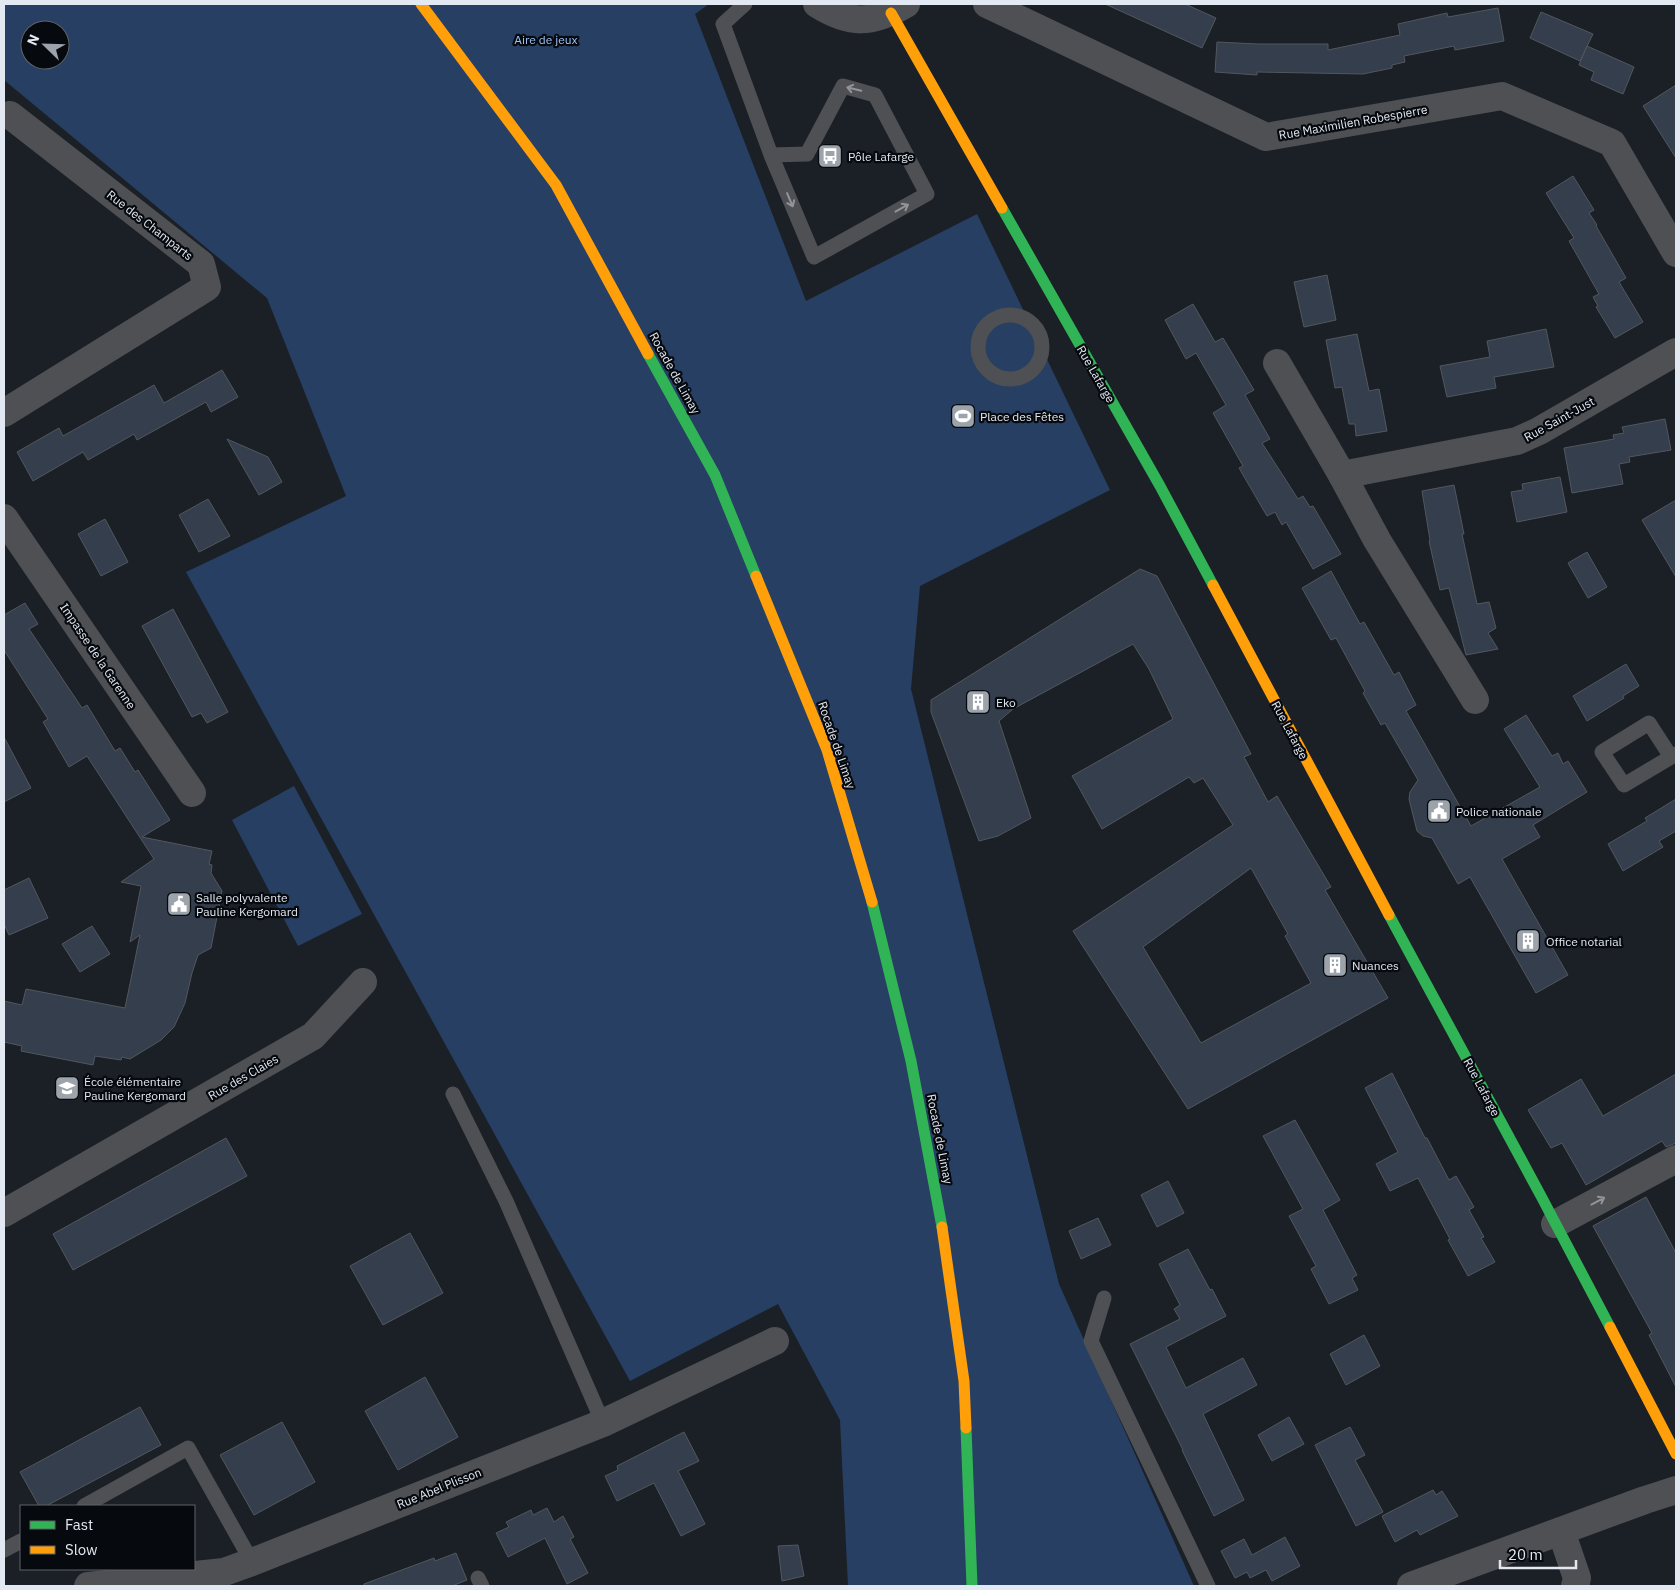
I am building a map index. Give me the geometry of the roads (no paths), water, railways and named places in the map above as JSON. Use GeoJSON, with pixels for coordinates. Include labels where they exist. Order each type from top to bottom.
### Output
{"type":"FeatureCollection","features":[{"type":"Feature","properties":{"kind":"main road","name":"Rocade de Limay"},"geometry":{"type":"LineString","coordinates":[[421,4],[556,185],[715,475],[826,750],[872,901],[900,1014],[911,1061],[941,1220],[964,1381],[972,1586]]}},
{"type":"Feature","properties":{"kind":"main road","name":"Rue Lafarge"},"geometry":{"type":"LineString","coordinates":[[898,8],[1048,319],[1160,486],[1676,1454]]}},
{"type":"Feature","properties":{"kind":"street","name":"Rue Lafarge"},"geometry":{"type":"LineString","coordinates":[[816,4],[833,14],[852,19],[872,19],[898,8]]}},
{"type":"Feature","properties":{"kind":"street","name":"Rue Maximilien Robespierre"},"geometry":{"type":"LineString","coordinates":[[987,4],[1266,137],[1502,96],[1612,143],[1676,253]]}},
{"type":"Feature","properties":{"kind":"street","name":"Rue des Champarts"},"geometry":{"type":"LineString","coordinates":[[4,413],[207,287],[201,264],[10,115]]}},
{"type":"Feature","properties":{"kind":"street","name":"Rue Saint-Just"},"geometry":{"type":"LineString","coordinates":[[1342,475],[1517,441],[1539,431],[1676,352]]}},
{"type":"Feature","properties":{"kind":"street"},"geometry":{"type":"LineString","coordinates":[[1277,363],[1342,475],[1377,540],[1475,700]]}},
{"type":"Feature","properties":{"kind":"street","name":"Impasse de la Garenne"},"geometry":{"type":"LineString","coordinates":[[4,518],[192,793]]}},
{"type":"Feature","properties":{"kind":"street","name":"Rue des Claies"},"geometry":{"type":"LineString","coordinates":[[5,1210],[313,1036],[363,982]]}},
{"type":"Feature","properties":{"kind":"street"},"geometry":{"type":"LineString","coordinates":[[1555,1224],[1676,1159]]}},
{"type":"Feature","properties":{"kind":"street","name":"Rue Abel Plisson"},"geometry":{"type":"LineString","coordinates":[[88,1586],[224,1572],[252,1562],[603,1424],[775,1340]]}},
{"type":"Feature","properties":{"kind":"street"},"geometry":{"type":"LineString","coordinates":[[1411,1586],[1676,1490]]}},
{"type":"Feature","properties":{"kind":"street"},"geometry":{"type":"LineString","coordinates":[[1561,1531],[1577,1578],[1575,1586]]}},
{"type":"Feature","properties":{"kind":"lane"},"geometry":{"type":"LineString","coordinates":[[745,4],[724,24],[771,155],[814,257],[928,194],[875,94],[842,86],[807,154],[771,155]]}},
{"type":"Feature","properties":{"kind":"lane"},"geometry":{"type":"LineString","coordinates":[[1008,315],[1028,320],[1048,319],[1040,336],[1042,347],[1040,358],[1026,374],[1016,378],[1005,378],[995,375],[986,368],[980,359],[978,349],[979,339],[989,322],[998,317],[1008,315]]}},
{"type":"Feature","properties":{"kind":"lane"},"geometry":{"type":"LineString","coordinates":[[1649,723],[1674,756],[1624,785],[1602,752],[1649,723]]}},
{"type":"Feature","properties":{"kind":"lane"},"geometry":{"type":"LineString","coordinates":[[453,1094],[506,1201],[603,1424]]}},
{"type":"Feature","properties":{"kind":"lane"},"geometry":{"type":"LineString","coordinates":[[1104,1298],[1091,1342],[1208,1586]]}},
{"type":"Feature","properties":{"kind":"lane"},"geometry":{"type":"LineString","coordinates":[[86,1505],[188,1448],[252,1562]]}},
{"type":"Feature","properties":{"kind":"lane"},"geometry":{"type":"LineString","coordinates":[[4,1550],[20,1542]]}},
{"type":"Feature","properties":{"kind":"place","name":"Pôle Lafarge"},"geometry":{"type":"Point","coordinates":[830,156]}},
{"type":"Feature","properties":{"kind":"place","name":"Place des Fêtes"},"geometry":{"type":"Point","coordinates":[963,416]}},
{"type":"Feature","properties":{"kind":"place","name":"Eko"},"geometry":{"type":"Point","coordinates":[978,702]}},
{"type":"Feature","properties":{"kind":"place","name":"Police nationale"},"geometry":{"type":"Point","coordinates":[1439,811]}},
{"type":"Feature","properties":{"kind":"place","name":"Salle polyvalente Pauline Kergomard"},"geometry":{"type":"Point","coordinates":[179,904]}},
{"type":"Feature","properties":{"kind":"place","name":"Office notarial"},"geometry":{"type":"Point","coordinates":[1528,941]}},
{"type":"Feature","properties":{"kind":"place","name":"Nuances"},"geometry":{"type":"Point","coordinates":[1335,965]}},
{"type":"Feature","properties":{"kind":"place","name":"École élémentaire Pauline Kergomard"},"geometry":{"type":"Point","coordinates":[67,1088]}},
{"type":"Feature","properties":{"kind":"park label","name":"Aire de jeux"},"geometry":{"type":"Point","coordinates":[546,39]}}]}
